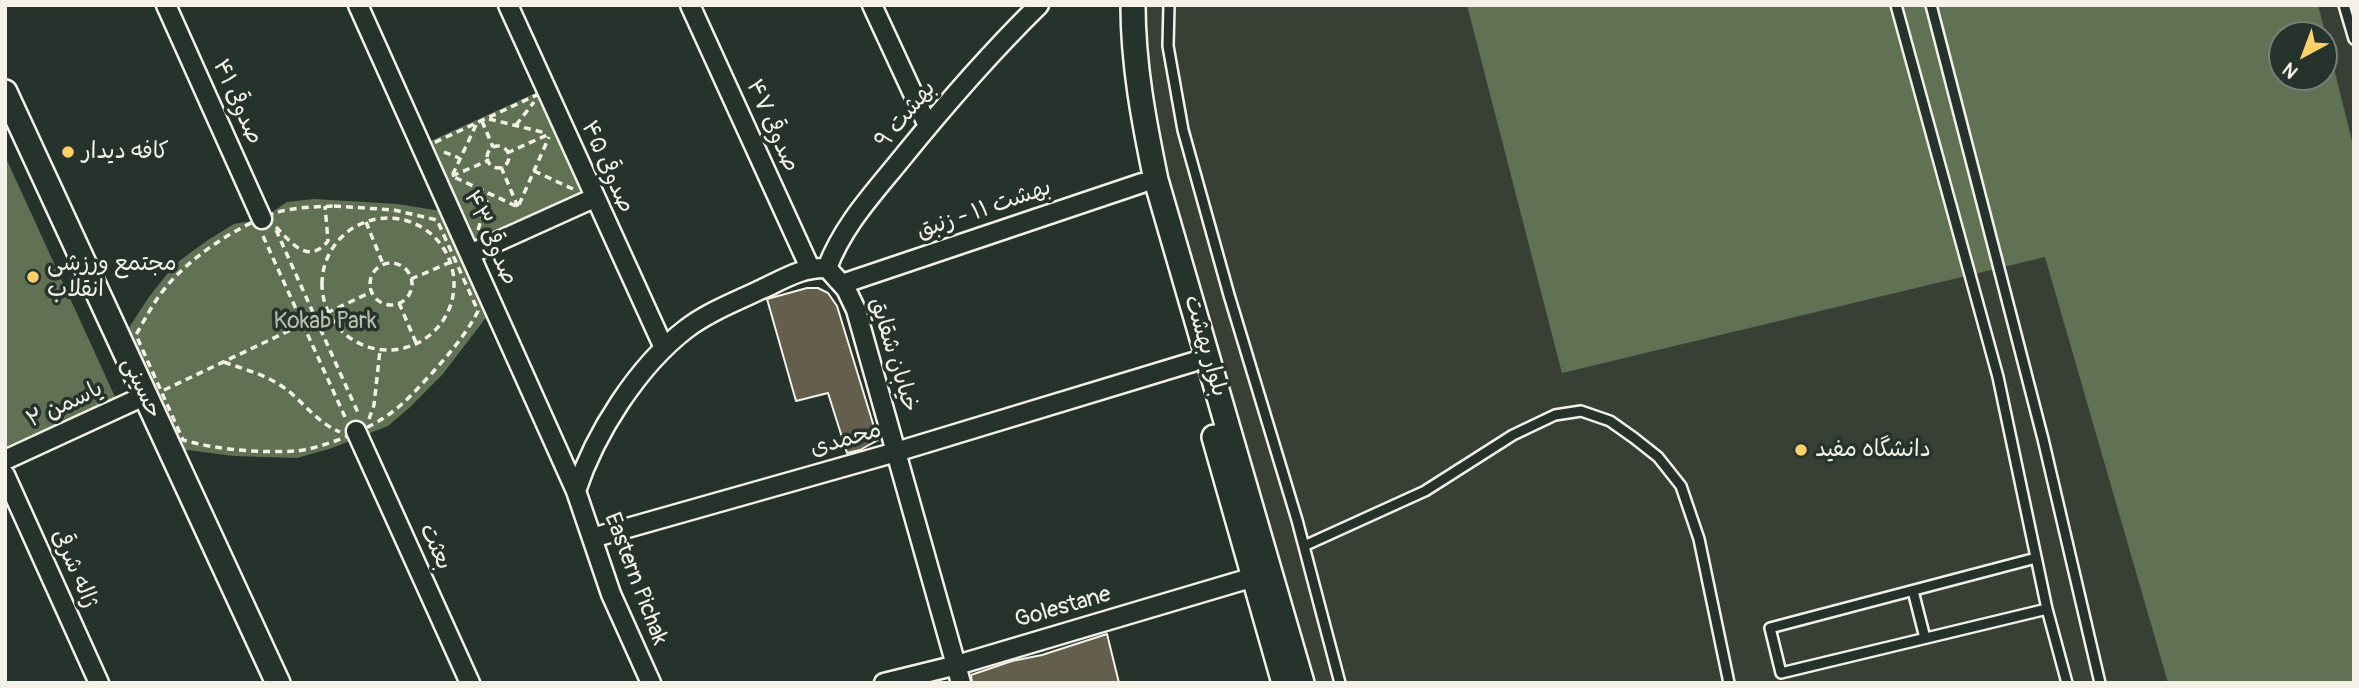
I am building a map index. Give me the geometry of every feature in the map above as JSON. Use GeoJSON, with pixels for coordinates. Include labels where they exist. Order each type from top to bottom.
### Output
{"type":"FeatureCollection","features":[{"type":"Feature","properties":{"kind":"street","name":"صدوقی ۴۱"},"geometry":{"type":"LineString","coordinates":[[166,5],[267,223]]}},
{"type":"Feature","properties":{"kind":"street","name":"صدوقی ۴۳"},"geometry":{"type":"LineString","coordinates":[[358,5],[444,180],[462,256],[576,491]]}},
{"type":"Feature","properties":{"kind":"street","name":"صدوقی ۴۵"},"geometry":{"type":"LineString","coordinates":[[508,5],[557,131],[664,348]]}},
{"type":"Feature","properties":{"kind":"street","name":"صدوقی ۴۷"},"geometry":{"type":"LineString","coordinates":[[690,5],[818,268]]}},
{"type":"Feature","properties":{"kind":"street"},"geometry":{"type":"LineString","coordinates":[[873,5],[928,126]]}},
{"type":"Feature","properties":{"kind":"street","name":"بلوار بهشت"},"geometry":{"type":"LineString","coordinates":[[1118,5],[1119,45],[1142,183],[1284,683]]}},
{"type":"Feature","properties":{"kind":"street","name":"بلوار بهشت"},"geometry":{"type":"LineString","coordinates":[[1133,5],[1133,37],[1141,107],[1156,180],[1302,683]]}},
{"type":"Feature","properties":{"kind":"street","name":"بهشت ۹"},"geometry":{"type":"LineString","coordinates":[[818,268],[848,224],[928,126],[1031,8]]}},
{"type":"Feature","properties":{"kind":"street","name":"حسینی"},"geometry":{"type":"LineString","coordinates":[[5,92],[153,393],[278,683]]}},
{"type":"Feature","properties":{"kind":"street","name":"بهشت ۱۱ - زنبق"},"geometry":{"type":"LineString","coordinates":[[842,284],[1142,183]]}},
{"type":"Feature","properties":{"kind":"street"},"geometry":{"type":"LineString","coordinates":[[462,256],[591,197]]}},
{"type":"Feature","properties":{"kind":"street","name":"خیابان شقایق"},"geometry":{"type":"LineString","coordinates":[[818,268],[842,284],[856,310],[961,683]]}},
{"type":"Feature","properties":{"kind":"street"},"geometry":{"type":"LineString","coordinates":[[576,491],[588,459],[612,417],[644,371],[664,348],[688,327],[715,312],[818,268]]}},
{"type":"Feature","properties":{"kind":"street","name":"محمدی"},"geometry":{"type":"LineString","coordinates":[[592,538],[896,452],[1193,362]]}},
{"type":"Feature","properties":{"kind":"street","name":"یاسمن ۲"},"geometry":{"type":"LineString","coordinates":[[5,460],[153,393]]}},
{"type":"Feature","properties":{"kind":"street","name":"بعثت"},"geometry":{"type":"LineString","coordinates":[[355,426],[470,683]]}},
{"type":"Feature","properties":{"kind":"street","name":"ژاله شرقی"},"geometry":{"type":"LineString","coordinates":[[5,475],[99,683]]}},
{"type":"Feature","properties":{"kind":"street","name":"Eastern Pichak"},"geometry":{"type":"LineString","coordinates":[[576,491],[611,594],[651,683]]}},
{"type":"Feature","properties":{"kind":"street","name":"Golestane"},"geometry":{"type":"LineString","coordinates":[[884,683],[957,665],[1254,577]]}},
{"type":"Feature","properties":{"kind":"street"},"geometry":{"type":"LineString","coordinates":[[1264,683],[1274,650]]}},
{"type":"Feature","properties":{"kind":"lane"},"geometry":{"type":"LineString","coordinates":[[1169,5],[1168,46],[1183,130],[1304,546],[1340,683]]}},
{"type":"Feature","properties":{"kind":"lane"},"geometry":{"type":"LineString","coordinates":[[1896,5],[1998,377],[2047,609],[2067,683]]}},
{"type":"Feature","properties":{"kind":"lane"},"geometry":{"type":"LineString","coordinates":[[1931,5],[2043,439],[2100,683]]}},
{"type":"Feature","properties":{"kind":"lane"},"geometry":{"type":"LineString","coordinates":[[2344,5],[2354,39]]}},
{"type":"Feature","properties":{"kind":"lane"},"geometry":{"type":"LineString","coordinates":[[1304,546],[1425,491],[1513,435],[1555,415],[1581,411],[1610,421],[1634,438],[1658,457],[1681,485],[1699,539],[1729,683]]}},
{"type":"Feature","properties":{"kind":"lane"},"geometry":{"type":"LineString","coordinates":[[2036,558],[1770,628],[1781,673],[2047,609]]}},
{"type":"Feature","properties":{"kind":"lane"},"geometry":{"type":"LineString","coordinates":[[1913,591],[1925,638]]}},
{"type":"Feature","properties":{"kind":"path"},"geometry":{"type":"LineString","coordinates":[[224,362],[282,386],[313,416],[331,429],[343,433],[355,426],[380,421],[402,405],[450,354],[478,311],[444,180],[427,146],[543,91]]}},
{"type":"Feature","properties":{"kind":"path"},"geometry":{"type":"LineString","coordinates":[[516,125],[543,91]]}},
{"type":"Feature","properties":{"kind":"path"},"geometry":{"type":"LineString","coordinates":[[543,91],[557,131],[591,197]]}},
{"type":"Feature","properties":{"kind":"path"},"geometry":{"type":"LineString","coordinates":[[444,180],[482,121]]}},
{"type":"Feature","properties":{"kind":"path"},"geometry":{"type":"LineString","coordinates":[[482,121],[557,131]]}},
{"type":"Feature","properties":{"kind":"path"},"geometry":{"type":"LineString","coordinates":[[482,121],[493,147]]}},
{"type":"Feature","properties":{"kind":"path"},"geometry":{"type":"LineString","coordinates":[[508,153],[557,131]]}},
{"type":"Feature","properties":{"kind":"path"},"geometry":{"type":"LineString","coordinates":[[518,207],[534,171],[557,131]]}},
{"type":"Feature","properties":{"kind":"path"},"geometry":{"type":"LineString","coordinates":[[493,147],[503,148],[508,153],[508,160],[501,167],[495,168],[488,161],[488,153],[493,147]]}},
{"type":"Feature","properties":{"kind":"path"},"geometry":{"type":"LineString","coordinates":[[444,180],[488,161]]}},
{"type":"Feature","properties":{"kind":"path"},"geometry":{"type":"LineString","coordinates":[[501,167],[526,226]]}},
{"type":"Feature","properties":{"kind":"path"},"geometry":{"type":"LineString","coordinates":[[534,171],[591,197]]}},
{"type":"Feature","properties":{"kind":"path"},"geometry":{"type":"LineString","coordinates":[[444,180],[489,194],[518,207]]}},
{"type":"Feature","properties":{"kind":"path"},"geometry":{"type":"LineString","coordinates":[[462,256],[443,245],[426,229],[405,219],[384,217],[366,222],[346,232],[332,248],[323,267],[321,288],[328,313],[337,327],[352,340],[372,349],[395,351],[417,345],[436,331],[450,312],[462,256],[489,194]]}},
{"type":"Feature","properties":{"kind":"path"},"geometry":{"type":"LineString","coordinates":[[411,279],[591,197]]}},
{"type":"Feature","properties":{"kind":"path"},"geometry":{"type":"LineString","coordinates":[[267,223],[302,251],[313,252],[328,241],[325,206]]}},
{"type":"Feature","properties":{"kind":"path"},"geometry":{"type":"LineString","coordinates":[[380,349],[374,405],[368,423],[355,426],[321,445],[298,451],[244,449],[183,440],[153,393],[136,335],[155,301],[174,277],[200,254],[301,209],[325,206],[394,210],[437,220],[462,256]]}},
{"type":"Feature","properties":{"kind":"path"},"geometry":{"type":"LineString","coordinates":[[366,222],[383,264]]}},
{"type":"Feature","properties":{"kind":"path"},"geometry":{"type":"LineString","coordinates":[[267,223],[316,319],[355,426]]}},
{"type":"Feature","properties":{"kind":"path"},"geometry":{"type":"LineString","coordinates":[[267,223],[303,325],[355,426]]}},
{"type":"Feature","properties":{"kind":"path"},"geometry":{"type":"LineString","coordinates":[[389,262],[401,265],[411,279],[411,291],[400,303],[387,305],[371,292],[370,279],[383,264],[389,262]]}},
{"type":"Feature","properties":{"kind":"path"},"geometry":{"type":"LineString","coordinates":[[153,393],[371,292]]}},
{"type":"Feature","properties":{"kind":"path"},"geometry":{"type":"LineString","coordinates":[[400,303],[417,345]]}},
{"type":"Feature","properties":{"kind":"shaded area","name":"دانشگاه مفید"},"geometry":{"type":"Polygon","coordinates":[[[1140,5],[2354,5],[2354,683],[1315,683],[1160,151],[1148,101],[1140,5]]]}},
{"type":"Feature","properties":{"kind":"green space"},"geometry":{"type":"Polygon","coordinates":[[[1467,5],[2318,5],[2322,21],[2268,21],[2268,91],[2338,91],[2338,85],[2354,149],[2354,683],[2168,683],[2045,257],[1562,373],[1467,5]]]}},
{"type":"Feature","properties":{"kind":"green space"},"geometry":{"type":"Polygon","coordinates":[[[542,90],[590,197],[472,250],[424,144],[542,90]]]}},
{"type":"Feature","properties":{"kind":"green space","name":"مجتمع ورزشی انقلاب"},"geometry":{"type":"Polygon","coordinates":[[[5,156],[116,399],[7,446],[5,442],[5,156]]]}},
{"type":"Feature","properties":{"kind":"green space","name":"Kokab Park"},"geometry":{"type":"Polygon","coordinates":[[[314,199],[397,204],[441,211],[488,315],[442,375],[388,426],[332,448],[297,458],[234,456],[179,449],[126,332],[175,264],[208,240],[234,224],[262,219],[287,202],[314,199]]]}},
{"type":"Feature","properties":{"kind":"building"},"geometry":{"type":"Polygon","coordinates":[[[807,288],[818,288],[828,293],[837,306],[878,440],[860,450],[847,453],[828,393],[796,401],[767,299],[807,288]]]}},
{"type":"Feature","properties":{"kind":"building"},"geometry":{"type":"Polygon","coordinates":[[[1107,634],[1119,683],[972,683],[971,675],[1107,634]]]}},
{"type":"Feature","properties":{"kind":"place","name":"کافه دیدار"},"geometry":{"type":"Point","coordinates":[68,152]}},
{"type":"Feature","properties":{"kind":"place","name":"مجتمع ورزشی انقلاب"},"geometry":{"type":"Point","coordinates":[33,277]}},
{"type":"Feature","properties":{"kind":"place","name":"دانشگاه مفید"},"geometry":{"type":"Point","coordinates":[1801,450]}}]}
